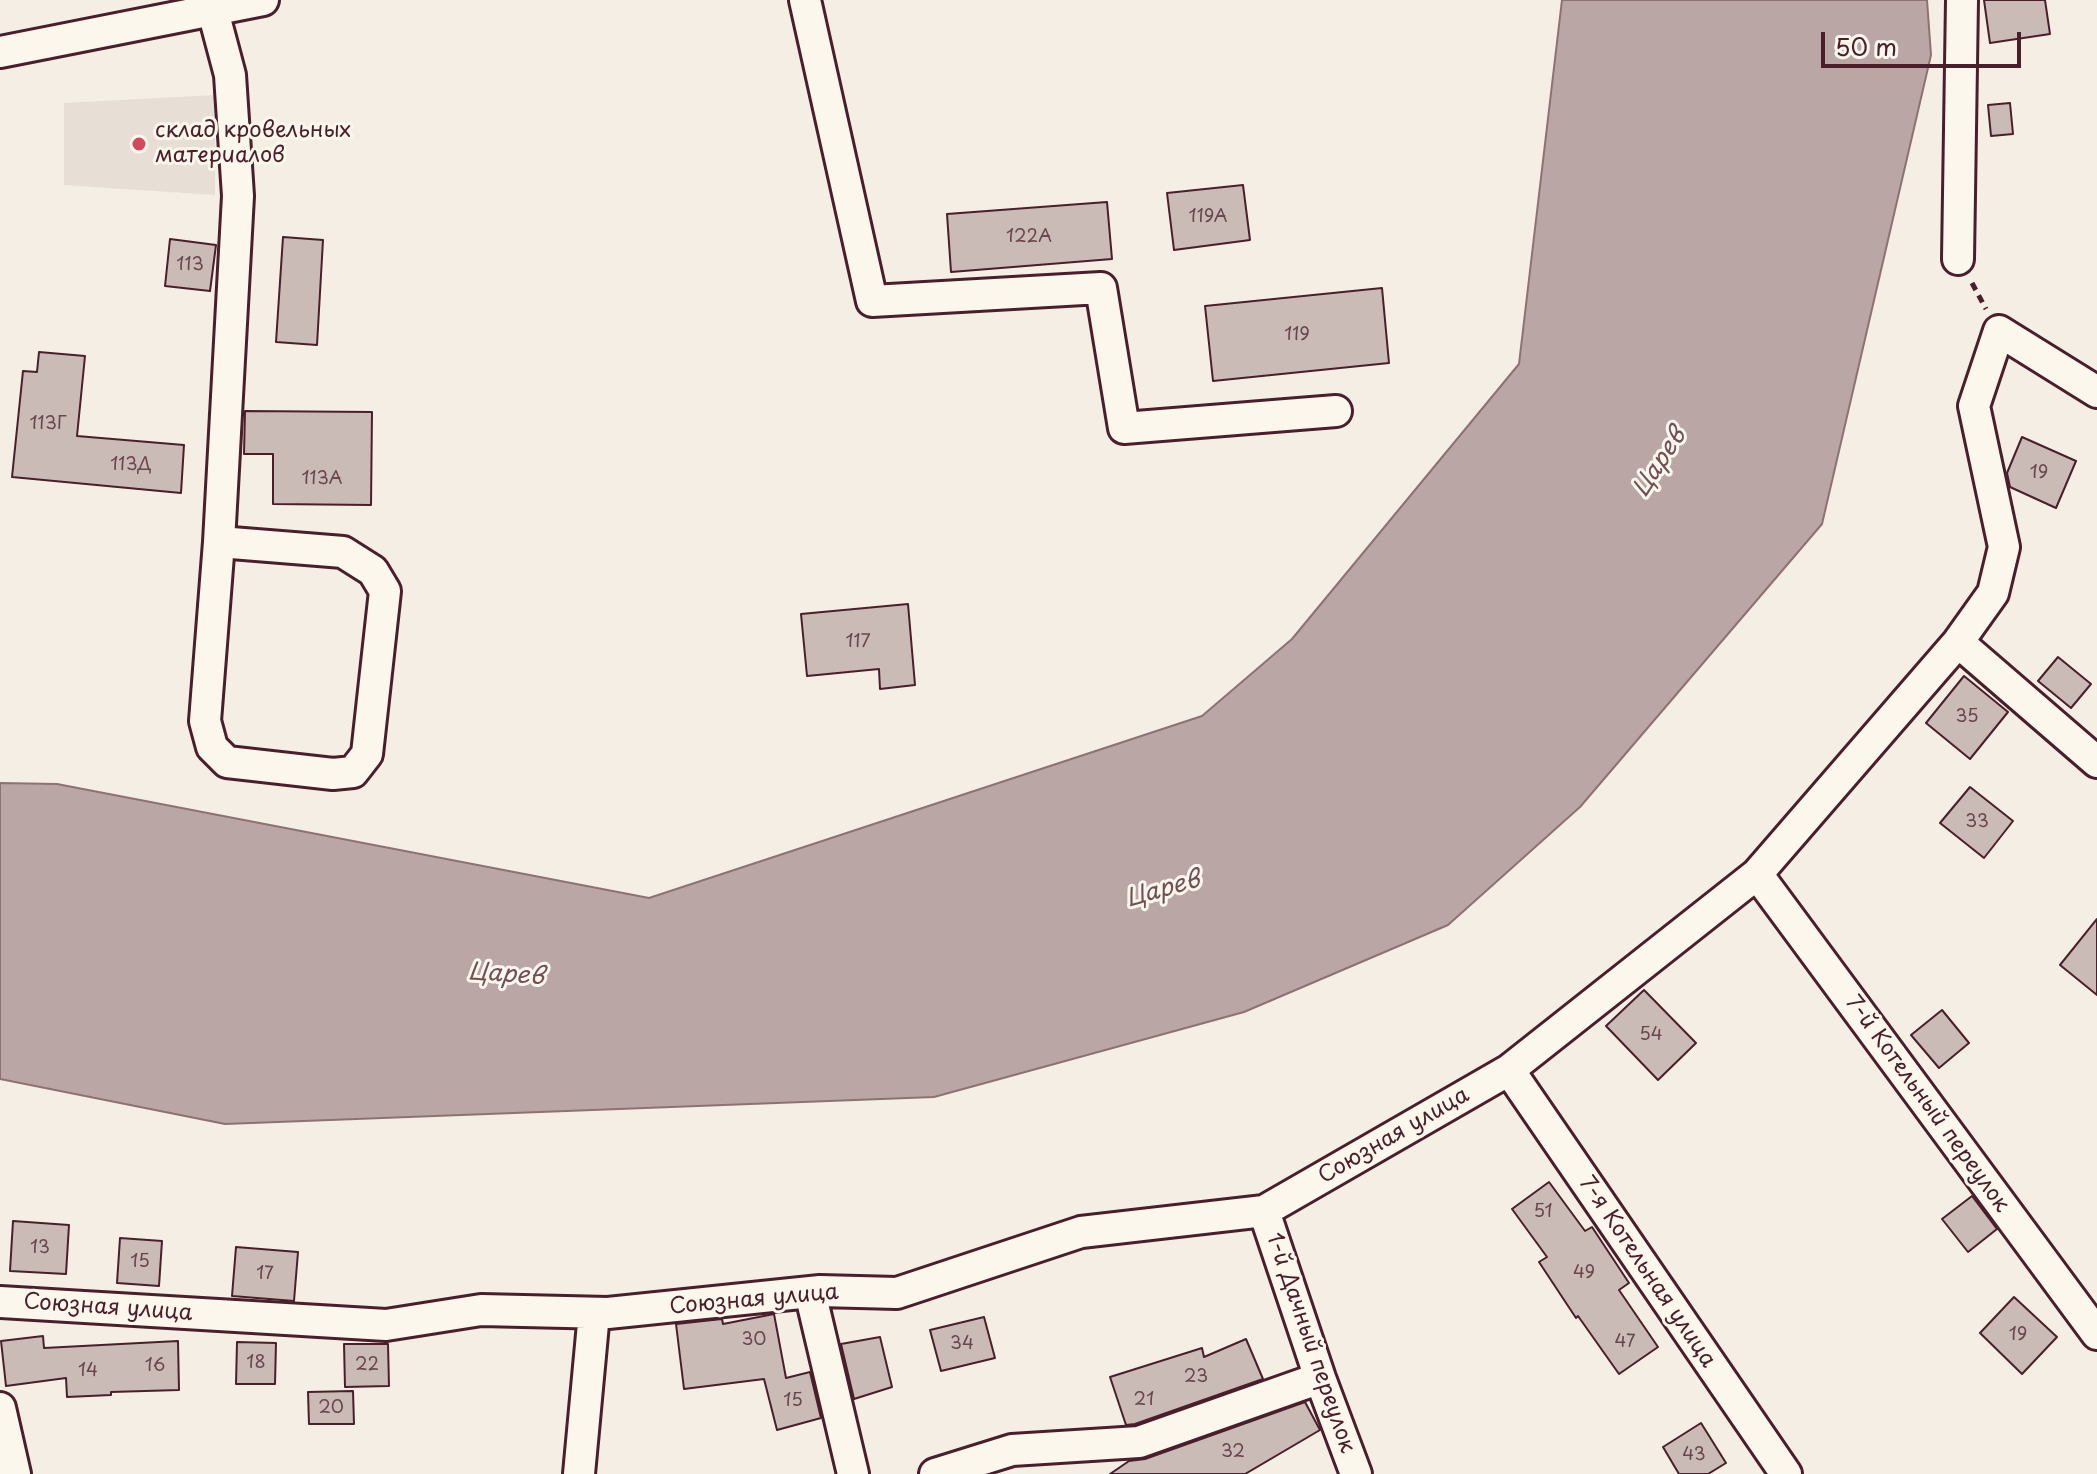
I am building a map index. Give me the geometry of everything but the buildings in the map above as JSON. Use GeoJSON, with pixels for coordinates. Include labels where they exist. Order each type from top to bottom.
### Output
{"type":"FeatureCollection","features":[{"type":"Feature","properties":{"kind":"street"},"geometry":{"type":"LineString","coordinates":[[0,52],[263,0]]}},
{"type":"Feature","properties":{"kind":"street"},"geometry":{"type":"LineString","coordinates":[[805,0],[872,301],[1101,288],[1124,428],[1336,411]]}},
{"type":"Feature","properties":{"kind":"street"},"geometry":{"type":"LineString","coordinates":[[1958,259],[1962,0]]}},
{"type":"Feature","properties":{"kind":"street"},"geometry":{"type":"LineString","coordinates":[[213,11],[230,75],[238,196],[219,542],[205,721],[212,747],[227,762],[333,774],[353,772],[367,754],[385,591],[373,571],[343,552],[219,542]]}},
{"type":"Feature","properties":{"kind":"street"},"geometry":{"type":"LineString","coordinates":[[1999,331],[2097,392]]}},
{"type":"Feature","properties":{"kind":"street","name":"Союзная улица"},"geometry":{"type":"LineString","coordinates":[[0,1302],[386,1325],[481,1310],[608,1313],[810,1292],[897,1293],[1081,1232],[1264,1211],[1509,1070],[1757,874],[1958,642],[1993,593],[2004,547],[1974,406],[1999,331]]}},
{"type":"Feature","properties":{"kind":"street"},"geometry":{"type":"LineString","coordinates":[[1958,642],[2097,762]]}},
{"type":"Feature","properties":{"kind":"street","name":"7-й Котельный переулок"},"geometry":{"type":"LineString","coordinates":[[1757,874],[2097,1334]]}},
{"type":"Feature","properties":{"kind":"street","name":"7-я Котельная улица"},"geometry":{"type":"LineString","coordinates":[[1509,1070],[1786,1474]]}},
{"type":"Feature","properties":{"kind":"street","name":"1-й Дачный переулок"},"geometry":{"type":"LineString","coordinates":[[1264,1211],[1356,1474]]}},
{"type":"Feature","properties":{"kind":"street"},"geometry":{"type":"LineString","coordinates":[[810,1292],[853,1474]]}},
{"type":"Feature","properties":{"kind":"street"},"geometry":{"type":"LineString","coordinates":[[579,1474],[594,1313]]}},
{"type":"Feature","properties":{"kind":"street"},"geometry":{"type":"LineString","coordinates":[[935,1474],[1012,1450],[1139,1442],[1320,1378]]}},
{"type":"Feature","properties":{"kind":"street"},"geometry":{"type":"LineString","coordinates":[[0,1408],[15,1474]]}},
{"type":"Feature","properties":{"kind":"path"},"geometry":{"type":"LineString","coordinates":[[1958,259],[1999,331]]}},
{"type":"Feature","properties":{"kind":"shaded area","name":"склад кровельных материалов"},"geometry":{"type":"Polygon","coordinates":[[[215,95],[215,195],[64,185],[64,103],[215,95]]]}},
{"type":"Feature","properties":{"kind":"water","name":"Царев"},"geometry":{"type":"Polygon","coordinates":[[[1562,0],[1927,0],[1931,55],[1822,524],[1580,807],[1448,925],[1244,1012],[934,1097],[225,1124],[0,1079],[0,783],[57,784],[649,898],[1202,716],[1292,639],[1519,364],[1562,0]]]}},
{"type":"Feature","properties":{"kind":"place","name":"склад кровельных материалов"},"geometry":{"type":"Point","coordinates":[139,144]}}]}
